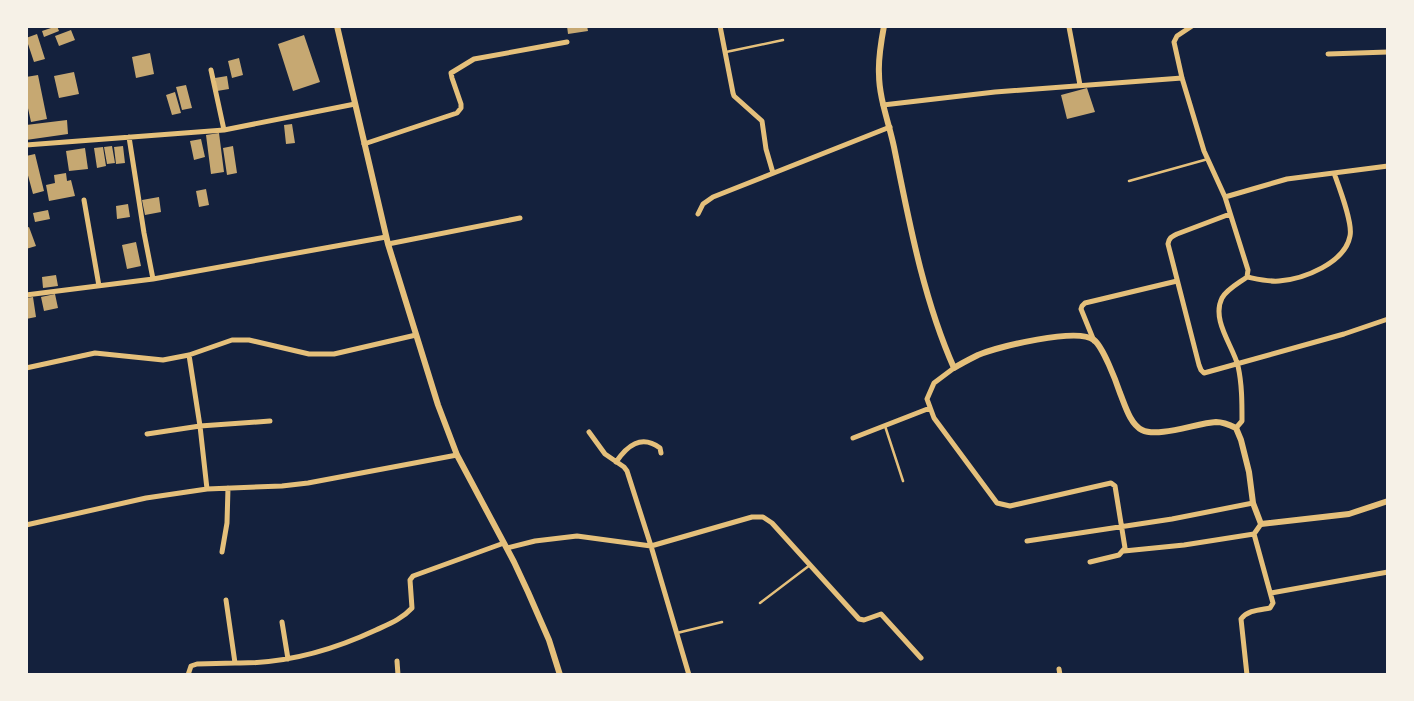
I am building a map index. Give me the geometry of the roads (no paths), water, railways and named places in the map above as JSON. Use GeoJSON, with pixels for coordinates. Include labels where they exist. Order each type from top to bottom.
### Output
{"type":"FeatureCollection","features":[{"type":"Feature","properties":{"kind":"street"},"geometry":{"type":"LineString","coordinates":[[337,26],[387,240],[438,405],[457,455],[550,640],[560,675]]}},
{"type":"Feature","properties":{"kind":"street"},"geometry":{"type":"LineString","coordinates":[[720,26],[734,96],[762,121],[773,173]]}},
{"type":"Feature","properties":{"kind":"street"},"geometry":{"type":"LineString","coordinates":[[884,26],[878,76],[883,105],[930,306],[940,338],[954,368]]}},
{"type":"Feature","properties":{"kind":"street"},"geometry":{"type":"LineString","coordinates":[[1192,26],[1177,36],[1174,42],[1182,78],[1248,270],[1247,277],[1222,299],[1220,311],[1221,323],[1237,364],[1242,393],[1242,421],[1236,428]]}},
{"type":"Feature","properties":{"kind":"street"},"geometry":{"type":"LineString","coordinates":[[1069,27],[1080,86]]}},
{"type":"Feature","properties":{"kind":"street"},"geometry":{"type":"LineString","coordinates":[[364,144],[457,113],[461,104],[451,73],[463,64],[474,59],[567,42]]}},
{"type":"Feature","properties":{"kind":"street"},"geometry":{"type":"LineString","coordinates":[[1328,54],[1388,52]]}},
{"type":"Feature","properties":{"kind":"street"},"geometry":{"type":"LineString","coordinates":[[211,69],[224,130]]}},
{"type":"Feature","properties":{"kind":"street"},"geometry":{"type":"LineString","coordinates":[[883,105],[995,92],[1182,78]]}},
{"type":"Feature","properties":{"kind":"street"},"geometry":{"type":"LineString","coordinates":[[26,145],[224,130],[355,104]]}},
{"type":"Feature","properties":{"kind":"street"},"geometry":{"type":"LineString","coordinates":[[698,214],[706,201],[890,127]]}},
{"type":"Feature","properties":{"kind":"street"},"geometry":{"type":"LineString","coordinates":[[129,137],[153,279]]}},
{"type":"Feature","properties":{"kind":"street"},"geometry":{"type":"LineString","coordinates":[[1225,197],[1287,179],[1388,166]]}},
{"type":"Feature","properties":{"kind":"street"},"geometry":{"type":"LineString","coordinates":[[1247,277],[1276,282],[1291,280],[1317,271],[1337,258],[1350,237],[1350,226],[1334,173]]}},
{"type":"Feature","properties":{"kind":"street"},"geometry":{"type":"LineString","coordinates":[[84,200],[99,286]]}},
{"type":"Feature","properties":{"kind":"street"},"geometry":{"type":"LineString","coordinates":[[1230,214],[1170,237],[1168,244],[1204,373],[1331,338],[1388,319]]}},
{"type":"Feature","properties":{"kind":"street"},"geometry":{"type":"LineString","coordinates":[[26,294],[153,279],[520,218]]}},
{"type":"Feature","properties":{"kind":"street"},"geometry":{"type":"LineString","coordinates":[[1177,281],[1085,303],[1081,309],[1135,425],[1144,431],[1162,432],[1216,422],[1227,423],[1236,428],[1249,472],[1253,503],[1261,524]]}},
{"type":"Feature","properties":{"kind":"street"},"geometry":{"type":"LineString","coordinates":[[26,368],[95,353],[160,360],[188,355],[232,340],[249,340],[309,354],[334,354],[416,335]]}},
{"type":"Feature","properties":{"kind":"street"},"geometry":{"type":"LineString","coordinates":[[1094,341],[1076,335],[1056,337],[1001,347],[977,355],[934,383],[927,399],[934,418],[997,503],[1018,505],[1111,483],[1115,486],[1123,525],[1124,551]]}},
{"type":"Feature","properties":{"kind":"street"},"geometry":{"type":"LineString","coordinates":[[188,355],[207,489]]}},
{"type":"Feature","properties":{"kind":"street"},"geometry":{"type":"LineString","coordinates":[[853,438],[930,408]]}},
{"type":"Feature","properties":{"kind":"street"},"geometry":{"type":"LineString","coordinates":[[147,434],[200,426],[270,421]]}},
{"type":"Feature","properties":{"kind":"street"},"geometry":{"type":"LineString","coordinates":[[589,432],[605,454],[627,471],[652,546],[689,675]]}},
{"type":"Feature","properties":{"kind":"street"},"geometry":{"type":"LineString","coordinates":[[616,462],[625,450],[639,443],[656,444],[661,453]]}},
{"type":"Feature","properties":{"kind":"street"},"geometry":{"type":"LineString","coordinates":[[26,525],[146,498],[207,489],[308,483],[457,455]]}},
{"type":"Feature","properties":{"kind":"street"},"geometry":{"type":"LineString","coordinates":[[222,552],[227,523],[228,488]]}},
{"type":"Feature","properties":{"kind":"street"},"geometry":{"type":"LineString","coordinates":[[1090,562],[1119,555],[1124,551],[1254,534],[1261,524],[1349,514],[1388,501]]}},
{"type":"Feature","properties":{"kind":"street"},"geometry":{"type":"LineString","coordinates":[[1027,541],[1172,519],[1253,503]]}},
{"type":"Feature","properties":{"kind":"street"},"geometry":{"type":"LineString","coordinates":[[188,675],[191,666],[197,664],[288,659],[332,649],[404,617],[412,608],[412,576],[505,546],[577,536],[652,546],[752,517],[763,517],[772,523],[859,619],[881,614],[921,658]]}},
{"type":"Feature","properties":{"kind":"street"},"geometry":{"type":"LineString","coordinates":[[1247,675],[1241,619],[1250,611],[1270,608],[1273,603],[1254,534]]}},
{"type":"Feature","properties":{"kind":"street"},"geometry":{"type":"LineString","coordinates":[[1271,593],[1388,572]]}},
{"type":"Feature","properties":{"kind":"street"},"geometry":{"type":"LineString","coordinates":[[226,600],[235,663]]}},
{"type":"Feature","properties":{"kind":"street"},"geometry":{"type":"LineString","coordinates":[[282,622],[288,659]]}},
{"type":"Feature","properties":{"kind":"street"},"geometry":{"type":"LineString","coordinates":[[397,661],[398,675]]}},
{"type":"Feature","properties":{"kind":"lane"},"geometry":{"type":"LineString","coordinates":[[726,52],[783,40]]}},
{"type":"Feature","properties":{"kind":"lane"},"geometry":{"type":"LineString","coordinates":[[1129,181],[1208,159]]}},
{"type":"Feature","properties":{"kind":"lane"},"geometry":{"type":"LineString","coordinates":[[885,426],[903,481]]}},
{"type":"Feature","properties":{"kind":"lane"},"geometry":{"type":"LineString","coordinates":[[760,603],[810,565]]}},
{"type":"Feature","properties":{"kind":"lane"},"geometry":{"type":"LineString","coordinates":[[677,633],[722,622]]}}]}
